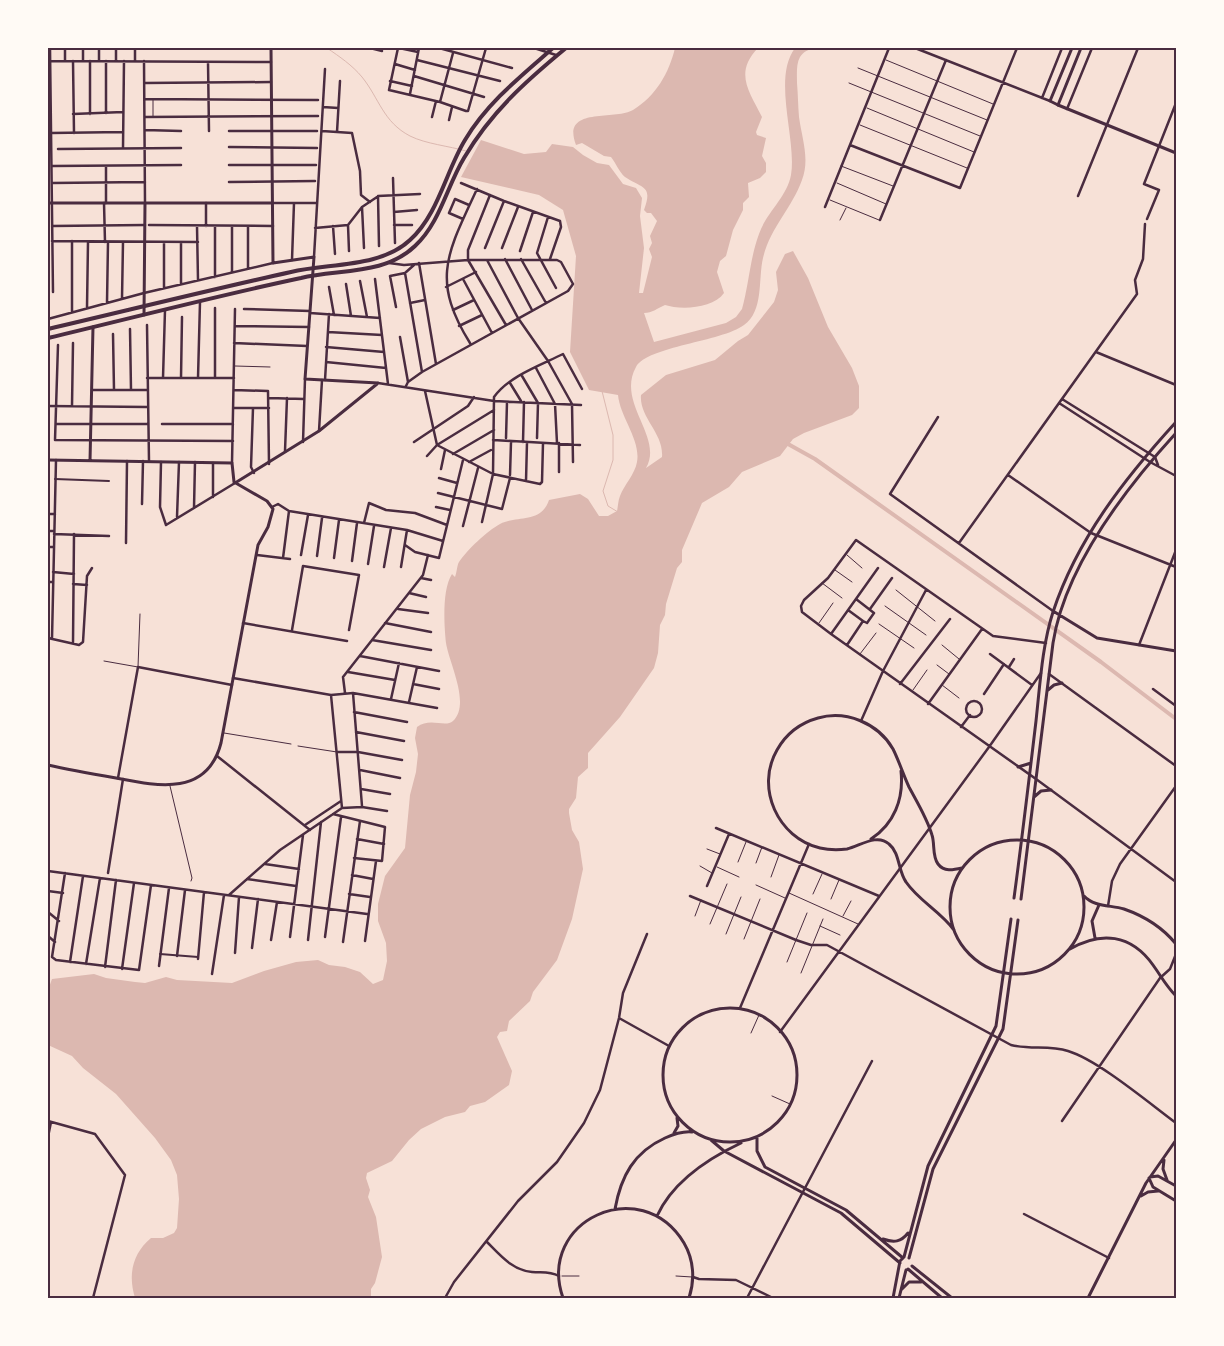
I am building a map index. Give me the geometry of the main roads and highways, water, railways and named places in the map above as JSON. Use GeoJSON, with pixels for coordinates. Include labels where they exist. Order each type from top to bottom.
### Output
{"type":"FeatureCollection","features":[{"type":"Feature","properties":{"kind":"main road"},"geometry":{"type":"LineString","coordinates":[[48,329],[313,268],[371,259],[395,251],[411,239],[421,227],[450,167],[474,126],[498,96],[553,48]]}},
{"type":"Feature","properties":{"kind":"main road"},"geometry":{"type":"LineString","coordinates":[[48,338],[313,275],[367,268],[388,263],[410,251],[425,237],[457,171],[482,130],[515,91],[566,48]]}},
{"type":"Feature","properties":{"kind":"waterway"},"geometry":{"type":"LineString","coordinates":[[327,48],[346,61],[358,73],[368,85],[387,117],[401,130],[423,141],[466,151]]}},
{"type":"Feature","properties":{"kind":"waterway"},"geometry":{"type":"LineString","coordinates":[[602,391],[613,435],[613,460],[603,491],[608,506],[618,512]]}},
{"type":"Feature","properties":{"kind":"waterway"},"geometry":{"type":"LineString","coordinates":[[788,444],[815,459],[1101,662],[1176,719]]}}]}
